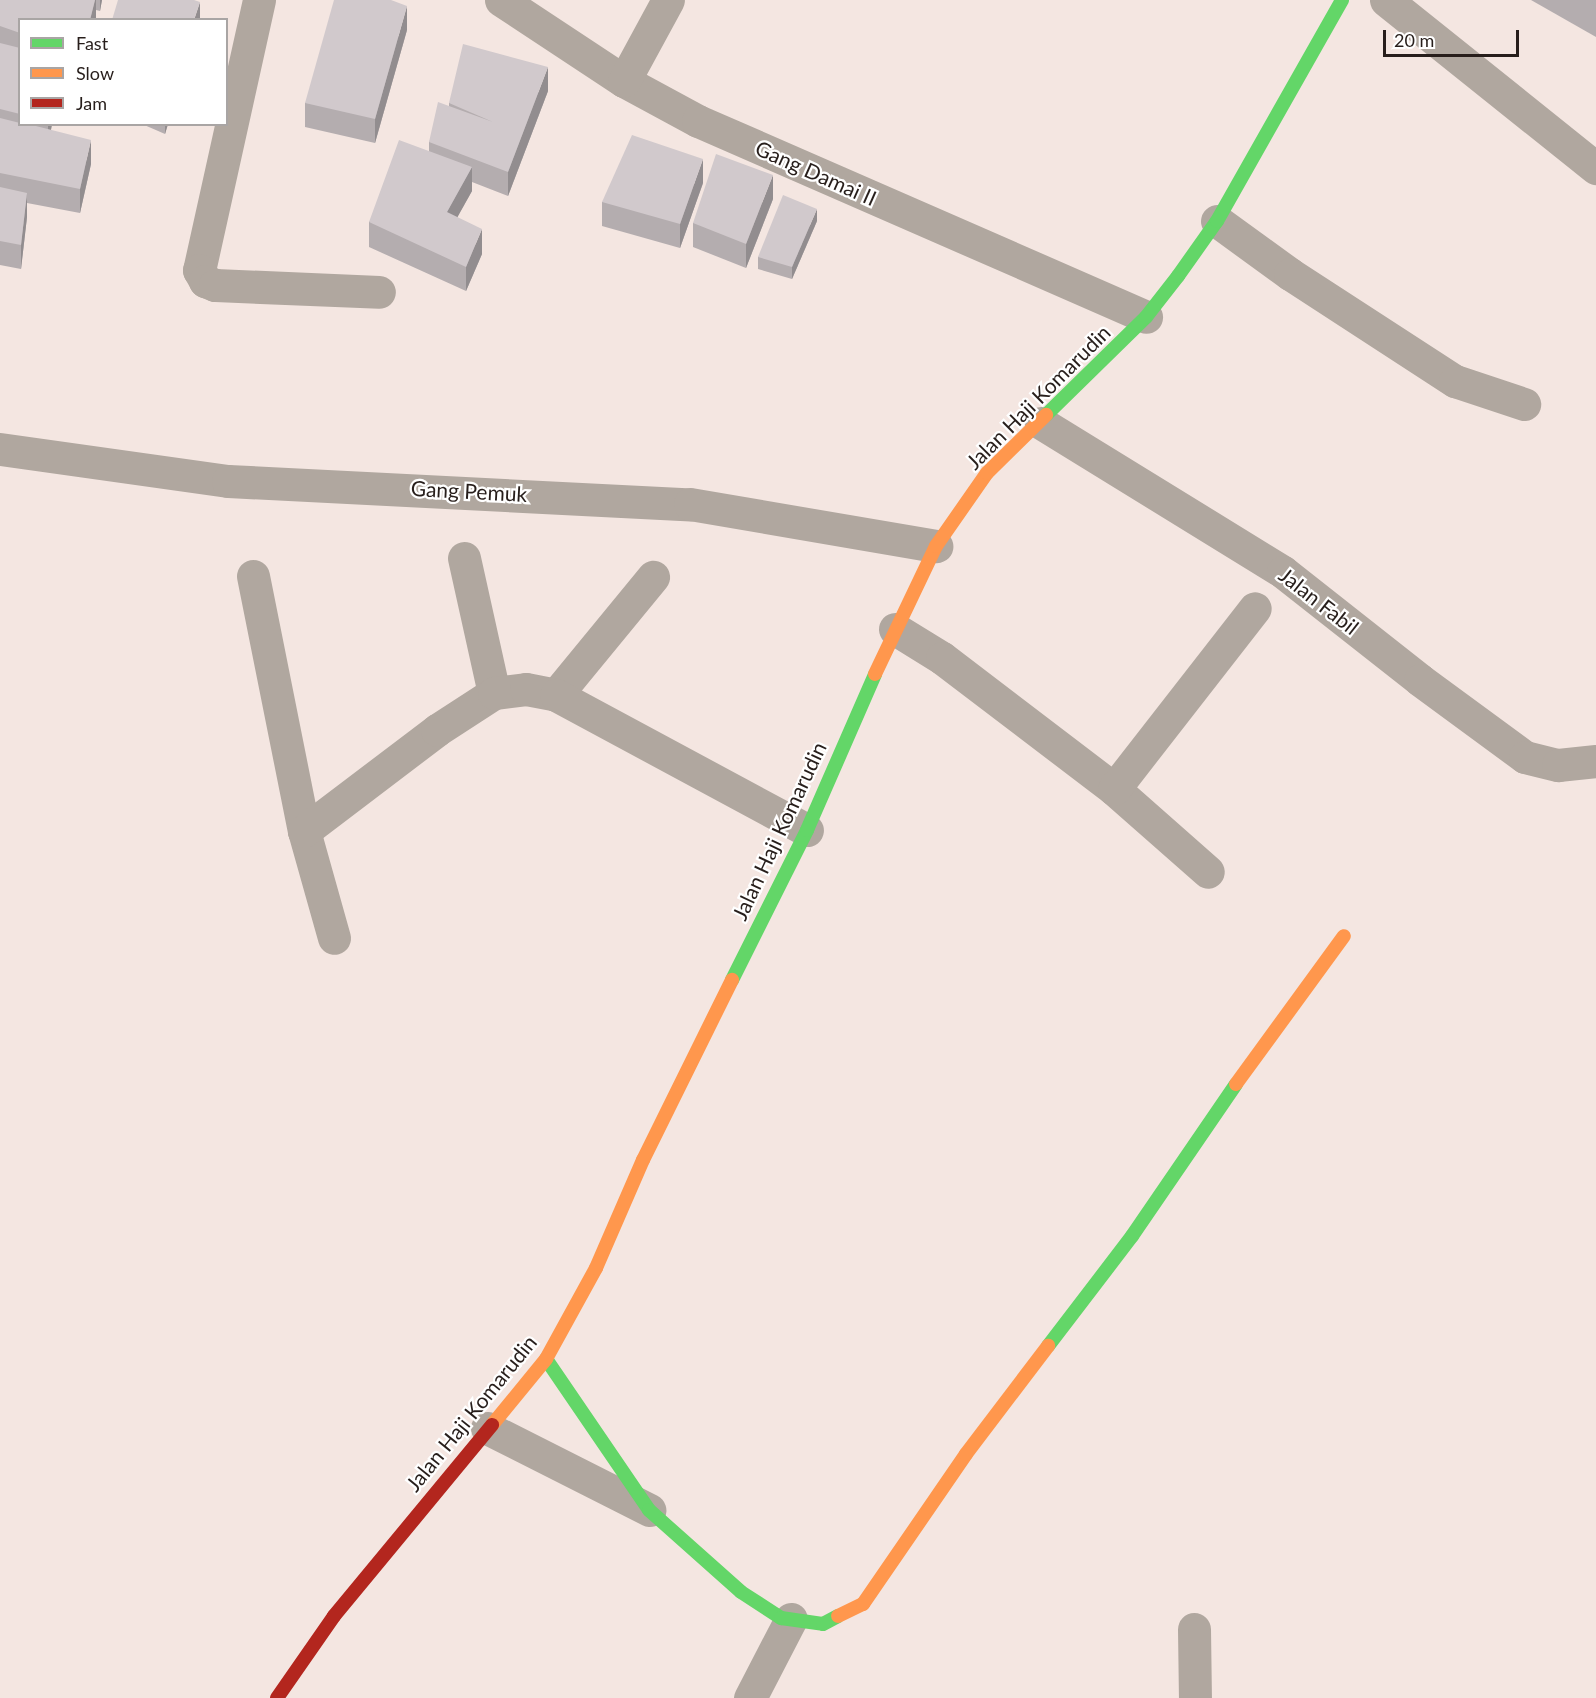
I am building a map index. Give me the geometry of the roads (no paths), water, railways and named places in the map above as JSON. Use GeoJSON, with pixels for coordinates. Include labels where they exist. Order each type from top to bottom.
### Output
{"type":"FeatureCollection","features":[{"type":"Feature","properties":{"kind":"street"},"geometry":{"type":"LineString","coordinates":[[259,0],[199,270],[205,281],[215,285],[379,292]]}},
{"type":"Feature","properties":{"kind":"street","name":"Gang Damai II"},"geometry":{"type":"LineString","coordinates":[[501,0],[624,81],[698,121],[1146,317]]}},
{"type":"Feature","properties":{"kind":"street"},"geometry":{"type":"LineString","coordinates":[[624,81],[668,0]]}},
{"type":"Feature","properties":{"kind":"street","name":"Jalan Haji Komarudin"},"geometry":{"type":"LineString","coordinates":[[277,1698],[334,1616],[546,1359],[596,1268],[643,1160],[807,830],[895,629],[936,546],[987,473],[1041,423],[1146,317],[1217,221],[1342,0]]}},
{"type":"Feature","properties":{"kind":"street"},"geometry":{"type":"LineString","coordinates":[[1386,0],[1596,168]]}},
{"type":"Feature","properties":{"kind":"street"},"geometry":{"type":"LineString","coordinates":[[1217,221],[1308,286],[1455,381],[1524,405]]}},
{"type":"Feature","properties":{"kind":"street","name":"Jalan Fabil"},"geometry":{"type":"LineString","coordinates":[[1041,423],[1283,572],[1420,680],[1525,757],[1558,765],[1596,760]]}},
{"type":"Feature","properties":{"kind":"street","name":"Gang Pemuk"},"geometry":{"type":"LineString","coordinates":[[0,449],[228,481],[690,504],[936,546]]}},
{"type":"Feature","properties":{"kind":"street"},"geometry":{"type":"LineString","coordinates":[[464,558],[494,693]]}},
{"type":"Feature","properties":{"kind":"street"},"geometry":{"type":"LineString","coordinates":[[253,576],[304,831],[334,938]]}},
{"type":"Feature","properties":{"kind":"street"},"geometry":{"type":"LineString","coordinates":[[556,696],[653,577]]}},
{"type":"Feature","properties":{"kind":"street"},"geometry":{"type":"LineString","coordinates":[[1114,789],[1255,608]]}},
{"type":"Feature","properties":{"kind":"street"},"geometry":{"type":"LineString","coordinates":[[895,629],[942,658],[1114,789],[1208,872]]}},
{"type":"Feature","properties":{"kind":"street"},"geometry":{"type":"LineString","coordinates":[[304,831],[437,730],[494,693],[526,689],[556,696],[807,830]]}},
{"type":"Feature","properties":{"kind":"street"},"geometry":{"type":"LineString","coordinates":[[546,1359],[649,1510],[741,1592],[781,1618],[822,1624],[863,1604],[966,1454],[1132,1236],[1274,1028],[1344,936]]}},
{"type":"Feature","properties":{"kind":"street"},"geometry":{"type":"LineString","coordinates":[[487,1428],[649,1510]]}},
{"type":"Feature","properties":{"kind":"street"},"geometry":{"type":"LineString","coordinates":[[750,1698],[791,1619]]}},
{"type":"Feature","properties":{"kind":"street"},"geometry":{"type":"LineString","coordinates":[[1194,1629],[1195,1698]]}}]}
